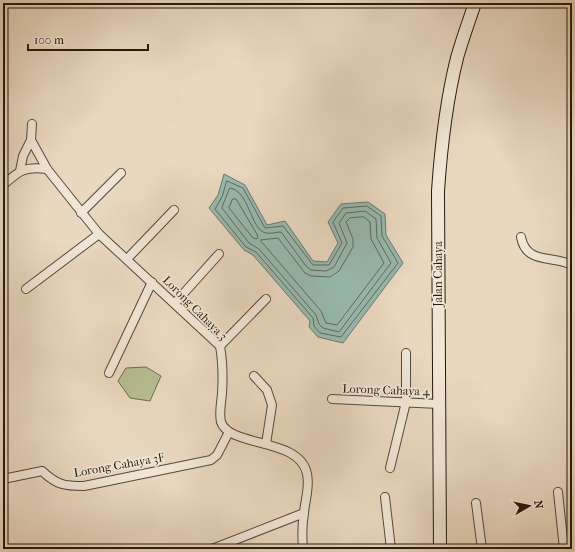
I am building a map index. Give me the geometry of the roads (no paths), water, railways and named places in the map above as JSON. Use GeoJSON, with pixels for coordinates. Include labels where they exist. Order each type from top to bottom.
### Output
{"type":"FeatureCollection","features":[{"type":"Feature","properties":{"kind":"street","name":"Jalan Cahaya"},"geometry":{"type":"LineString","coordinates":[[440,549],[438,217],[440,165],[443,137],[455,70],[475,3]]}},
{"type":"Feature","properties":{"kind":"street"},"geometry":{"type":"LineString","coordinates":[[20,171],[23,156],[31,140],[32,124]]}},
{"type":"Feature","properties":{"kind":"street","name":"Lorong Cahaya 3"},"geometry":{"type":"LineString","coordinates":[[31,140],[47,169],[99,234],[220,346],[223,372],[220,415],[221,422],[229,432]]}},
{"type":"Feature","properties":{"kind":"street"},"geometry":{"type":"LineString","coordinates":[[3,185],[20,171],[28,168],[47,169]]}},
{"type":"Feature","properties":{"kind":"street"},"geometry":{"type":"LineString","coordinates":[[81,213],[121,173]]}},
{"type":"Feature","properties":{"kind":"street"},"geometry":{"type":"LineString","coordinates":[[127,259],[174,210]]}},
{"type":"Feature","properties":{"kind":"street"},"geometry":{"type":"LineString","coordinates":[[26,289],[99,234]]}},
{"type":"Feature","properties":{"kind":"street"},"geometry":{"type":"LineString","coordinates":[[521,237],[522,243],[528,253],[540,259],[566,262],[572,265]]}},
{"type":"Feature","properties":{"kind":"street"},"geometry":{"type":"LineString","coordinates":[[174,303],[219,254]]}},
{"type":"Feature","properties":{"kind":"street"},"geometry":{"type":"LineString","coordinates":[[109,373],[152,282]]}},
{"type":"Feature","properties":{"kind":"street"},"geometry":{"type":"LineString","coordinates":[[220,346],[266,299]]}},
{"type":"Feature","properties":{"kind":"street"},"geometry":{"type":"LineString","coordinates":[[390,468],[406,402],[406,353]]}},
{"type":"Feature","properties":{"kind":"street"},"geometry":{"type":"LineString","coordinates":[[254,376],[267,390],[272,405],[266,444]]}},
{"type":"Feature","properties":{"kind":"street","name":"Lorong Cahaya 4"},"geometry":{"type":"LineString","coordinates":[[332,399],[439,404]]}},
{"type":"Feature","properties":{"kind":"street"},"geometry":{"type":"LineString","coordinates":[[229,432],[294,454],[303,462],[307,474],[308,490],[304,513],[303,549]]}},
{"type":"Feature","properties":{"kind":"street","name":"Lorong Cahaya 3F"},"geometry":{"type":"LineString","coordinates":[[3,479],[42,471],[54,482],[67,486],[84,486],[211,460],[217,455],[229,432]]}},
{"type":"Feature","properties":{"kind":"street"},"geometry":{"type":"LineString","coordinates":[[558,492],[564,549]]}},
{"type":"Feature","properties":{"kind":"street"},"geometry":{"type":"LineString","coordinates":[[385,497],[391,549]]}},
{"type":"Feature","properties":{"kind":"street"},"geometry":{"type":"LineString","coordinates":[[476,502],[482,549]]}},
{"type":"Feature","properties":{"kind":"street"},"geometry":{"type":"LineString","coordinates":[[212,549],[304,513]]}},
{"type":"Feature","properties":{"kind":"water"},"geometry":{"type":"Polygon","coordinates":[[[224,174],[245,185],[267,225],[285,221],[313,261],[327,262],[338,243],[328,222],[341,204],[368,202],[385,214],[386,235],[403,263],[343,343],[318,337],[309,327],[310,321],[253,255],[244,250],[209,208],[218,195],[224,174]]]}}]}
